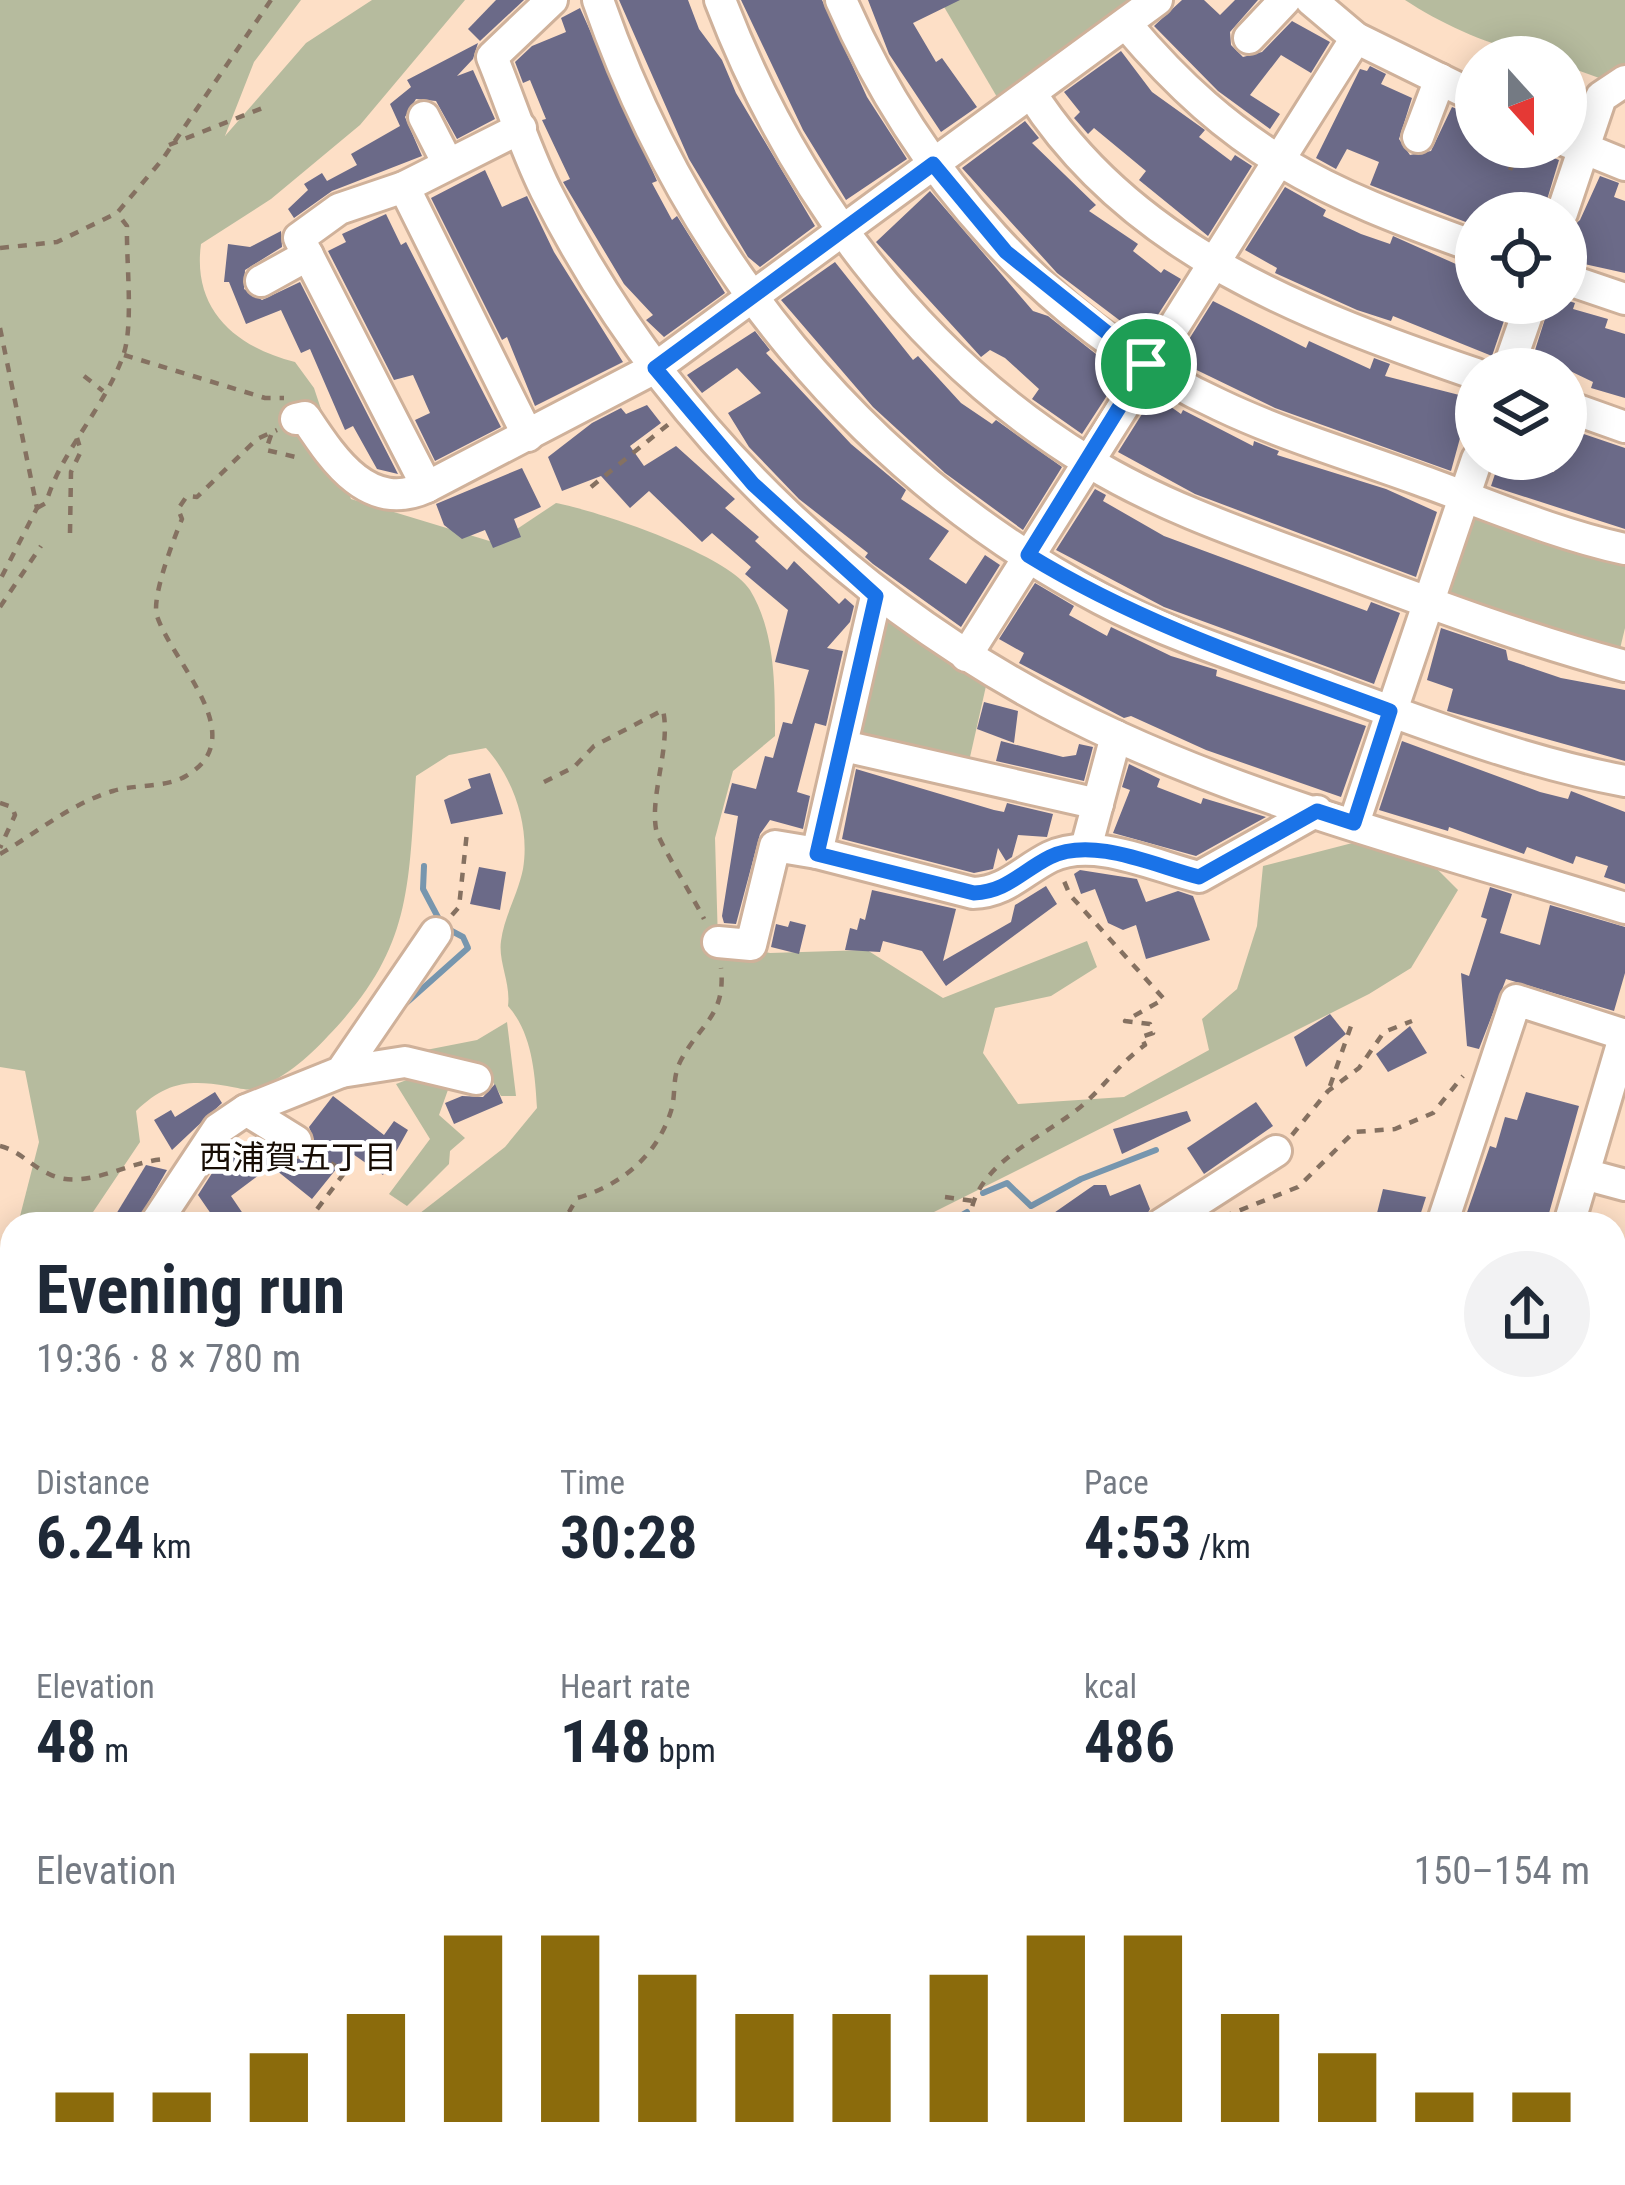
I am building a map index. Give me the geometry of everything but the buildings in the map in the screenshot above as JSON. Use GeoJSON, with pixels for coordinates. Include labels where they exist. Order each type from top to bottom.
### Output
{"type":"FeatureCollection","features":[{"type":"Feature","properties":{"kind":"street"},"geometry":{"type":"LineString","coordinates":[[552,0],[492,57],[566,228],[655,368],[753,484],[876,596],[965,656],[1116,736],[1317,811],[1625,908]]}},
{"type":"Feature","properties":{"kind":"street"},"geometry":{"type":"LineString","coordinates":[[598,0],[661,154],[748,296],[880,442],[1028,555],[1100,599],[1170,631],[1510,753],[1625,781]]}},
{"type":"Feature","properties":{"kind":"street"},"geometry":{"type":"LineString","coordinates":[[720,0],[788,148],[842,230],[948,352],[1087,461],[1185,512],[1553,647],[1625,666]]}},
{"type":"Feature","properties":{"kind":"street"},"geometry":{"type":"LineString","coordinates":[[841,0],[865,55],[933,164],[1006,252],[1146,364],[1248,417],[1625,549]]}},
{"type":"Feature","properties":{"kind":"street"},"geometry":{"type":"LineString","coordinates":[[296,419],[305,417],[338,467],[368,488],[411,494],[427,487],[655,368],[1157,0]]}},
{"type":"Feature","properties":{"kind":"street"},"geometry":{"type":"LineString","coordinates":[[1250,38],[1285,0]]}},
{"type":"Feature","properties":{"kind":"street"},"geometry":{"type":"LineString","coordinates":[[1311,0],[1356,38],[1455,86]]}},
{"type":"Feature","properties":{"kind":"street"},"geometry":{"type":"LineString","coordinates":[[1126,24],[1171,77],[1276,162],[1351,202],[1455,239]]}},
{"type":"Feature","properties":{"kind":"street"},"geometry":{"type":"LineString","coordinates":[[965,656],[1356,38]]}},
{"type":"Feature","properties":{"kind":"street"},"geometry":{"type":"LineString","coordinates":[[1418,137],[1440,79]]}},
{"type":"Feature","properties":{"kind":"street"},"geometry":{"type":"LineString","coordinates":[[1587,122],[1601,97],[1625,81]]}},
{"type":"Feature","properties":{"kind":"street"},"geometry":{"type":"LineString","coordinates":[[1031,93],[1119,196],[1211,264],[1343,328],[1455,367]]}},
{"type":"Feature","properties":{"kind":"street"},"geometry":{"type":"LineString","coordinates":[[424,118],[448,164]]}},
{"type":"Feature","properties":{"kind":"street"},"geometry":{"type":"LineString","coordinates":[[427,487],[299,238],[339,209],[404,187],[520,128]]}},
{"type":"Feature","properties":{"kind":"street"},"geometry":{"type":"LineString","coordinates":[[1587,151],[1625,165]]}},
{"type":"Feature","properties":{"kind":"street"},"geometry":{"type":"LineString","coordinates":[[404,187],[528,436]]}},
{"type":"Feature","properties":{"kind":"street"},"geometry":{"type":"LineString","coordinates":[[261,281],[308,255]]}},
{"type":"Feature","properties":{"kind":"street"},"geometry":{"type":"LineString","coordinates":[[1587,286],[1625,299]]}},
{"type":"Feature","properties":{"kind":"street"},"geometry":{"type":"LineString","coordinates":[[1587,413],[1625,427]]}},
{"type":"Feature","properties":{"kind":"street"},"geometry":{"type":"LineString","coordinates":[[1354,823],[1470,480]]}},
{"type":"Feature","properties":{"kind":"street"},"geometry":{"type":"LineString","coordinates":[[817,854],[876,596]]}},
{"type":"Feature","properties":{"kind":"street"},"geometry":{"type":"LineString","coordinates":[[1086,848],[1116,736]]}},
{"type":"Feature","properties":{"kind":"street"},"geometry":{"type":"LineString","coordinates":[[844,746],[1097,804]]}},
{"type":"Feature","properties":{"kind":"street"},"geometry":{"type":"LineString","coordinates":[[718,942],[751,945],[776,846],[974,893],[991,907],[1052,856],[1086,848],[1199,877],[1317,811]]}},
{"type":"Feature","properties":{"kind":"street"},"geometry":{"type":"LineString","coordinates":[[341,1072],[436,933]]}},
{"type":"Feature","properties":{"kind":"street"},"geometry":{"type":"LineString","coordinates":[[1446,1212],[1516,1000],[1625,1035],[1613,1118],[1584,1174],[1573,1212]]}},
{"type":"Feature","properties":{"kind":"street"},"geometry":{"type":"LineString","coordinates":[[185,1186],[218,1129],[246,1110],[341,1072],[405,1062],[476,1079]]}},
{"type":"Feature","properties":{"kind":"street"},"geometry":{"type":"LineString","coordinates":[[246,1110],[296,1141]]}},
{"type":"Feature","properties":{"kind":"street"},"geometry":{"type":"LineString","coordinates":[[1181,1212],[1276,1151]]}},
{"type":"Feature","properties":{"kind":"street"},"geometry":{"type":"LineString","coordinates":[[1584,1174],[1625,1185]]}},
{"type":"Feature","properties":{"kind":"path"},"geometry":{"type":"LineString","coordinates":[[0,248],[57,242],[117,213],[162,160],[271,0]]}},
{"type":"Feature","properties":{"kind":"path"},"geometry":{"type":"LineString","coordinates":[[169,146],[265,107]]}},
{"type":"Feature","properties":{"kind":"path"},"geometry":{"type":"LineString","coordinates":[[0,580],[124,355],[127,226],[117,213]]}},
{"type":"Feature","properties":{"kind":"path"},"geometry":{"type":"LineString","coordinates":[[0,328],[37,508]]}},
{"type":"Feature","properties":{"kind":"path"},"geometry":{"type":"LineString","coordinates":[[0,851],[72,806],[117,789],[182,779],[211,757],[215,740],[192,675],[156,614],[182,519],[178,509],[187,496],[197,497],[231,468],[257,439],[296,419],[293,398],[266,398],[124,355]]}},
{"type":"Feature","properties":{"kind":"path"},"geometry":{"type":"LineString","coordinates":[[84,376],[103,391]]}},
{"type":"Feature","properties":{"kind":"path"},"geometry":{"type":"LineString","coordinates":[[590,487],[676,418]]}},
{"type":"Feature","properties":{"kind":"path"},"geometry":{"type":"LineString","coordinates":[[70,533],[71,472],[81,452],[77,438]]}},
{"type":"Feature","properties":{"kind":"path"},"geometry":{"type":"LineString","coordinates":[[0,607],[41,546]]}},
{"type":"Feature","properties":{"kind":"path"},"geometry":{"type":"LineString","coordinates":[[544,782],[574,767],[594,746],[663,710],[660,740],[665,766],[656,831],[718,942],[724,995],[672,1078],[671,1112],[650,1151],[615,1185],[577,1198],[569,1212]]}},
{"type":"Feature","properties":{"kind":"path"},"geometry":{"type":"LineString","coordinates":[[0,803],[12,807],[15,815],[0,851]]}},
{"type":"Feature","properties":{"kind":"path"},"geometry":{"type":"LineString","coordinates":[[436,933],[458,908],[467,832]]}},
{"type":"Feature","properties":{"kind":"path"},"geometry":{"type":"LineString","coordinates":[[972,1212],[974,1202],[1011,1148],[1039,1139],[1145,1046],[1141,1037],[1154,1033],[1150,1024],[1125,1021],[1164,999],[1070,895],[1052,856]]}},
{"type":"Feature","properties":{"kind":"path"},"geometry":{"type":"LineString","coordinates":[[1276,1151],[1328,1091],[1359,1068],[1384,1032],[1412,1021]]}},
{"type":"Feature","properties":{"kind":"path"},"geometry":{"type":"LineString","coordinates":[[1328,1091],[1351,1026]]}},
{"type":"Feature","properties":{"kind":"path"},"geometry":{"type":"LineString","coordinates":[[1236,1212],[1298,1186],[1354,1132],[1395,1130],[1432,1113],[1468,1070],[1487,1076]]}},
{"type":"Feature","properties":{"kind":"path"},"geometry":{"type":"LineString","coordinates":[[296,1141],[345,1172],[315,1212]]}},
{"type":"Feature","properties":{"kind":"path"},"geometry":{"type":"LineString","coordinates":[[0,1146],[50,1176],[104,1177],[143,1160],[185,1186]]}},
{"type":"Feature","properties":{"kind":"path"},"geometry":{"type":"LineString","coordinates":[[945,1197],[974,1202]]}},
{"type":"Feature","properties":{"kind":"green space"},"geometry":{"type":"Polygon","coordinates":[[[0,0],[301,0],[254,62],[225,136],[306,43],[372,0],[465,0],[360,125],[271,199],[201,244],[204,288],[222,322],[254,347],[295,362],[314,388],[351,499],[496,543],[556,503],[690,549],[737,576],[750,590],[769,643],[775,736],[733,771],[715,838],[718,942],[770,953],[867,950],[943,998],[1087,941],[1097,967],[1051,996],[995,1008],[983,1053],[1018,1104],[1124,1097],[1209,1050],[1202,1019],[1237,989],[1257,926],[1263,866],[1364,840],[1438,870],[1458,890],[1411,968],[1369,994],[934,1212],[421,1212],[505,1147],[537,1108],[531,1054],[508,1006],[501,949],[523,869],[522,820],[512,789],[486,748],[449,755],[416,776],[411,852],[400,916],[391,946],[356,1005],[303,1060],[264,1085],[244,1089],[188,1083],[157,1094],[136,1111],[140,1142],[93,1212],[21,1212],[39,1142],[25,1071],[0,1067],[0,0]]]}},
{"type":"Feature","properties":{"kind":"green space"},"geometry":{"type":"Polygon","coordinates":[[[940,0],[1135,0],[997,97],[940,0]]]}},
{"type":"Feature","properties":{"kind":"green space"},"geometry":{"type":"Polygon","coordinates":[[[1405,0],[1625,0],[1625,71],[1602,79],[1587,74],[1587,36],[1475,36],[1405,0]]]}},
{"type":"Feature","properties":{"kind":"green space"},"geometry":{"type":"Polygon","coordinates":[[[1477,507],[1625,555],[1625,628],[1619,653],[1445,597],[1477,507]]]}},
{"type":"Feature","properties":{"kind":"green space"},"geometry":{"type":"Polygon","coordinates":[[[884,619],[986,686],[968,766],[861,741],[857,733],[884,619]]]}},
{"type":"Feature","properties":{"kind":"green space"},"geometry":{"type":"Polygon","coordinates":[[[507,1022],[516,1096],[501,1096],[489,1075],[380,1059],[477,1040],[507,1022]]]}},
{"type":"Feature","properties":{"kind":"green space"},"geometry":{"type":"Polygon","coordinates":[[[433,1070],[449,1087],[439,1115],[465,1138],[450,1151],[449,1164],[407,1206],[389,1194],[430,1139],[396,1084],[433,1070]]]}},
{"type":"Feature","properties":{"kind":"waterway"},"geometry":{"type":"LineString","coordinates":[[424,866],[423,889],[441,923]]}},
{"type":"Feature","properties":{"kind":"waterway"},"geometry":{"type":"LineString","coordinates":[[404,1005],[468,948],[463,937],[448,929]]}},
{"type":"Feature","properties":{"kind":"waterway"},"geometry":{"type":"LineString","coordinates":[[983,1193],[1007,1183],[1031,1206],[1081,1179],[1156,1150]]}},
{"type":"Feature","properties":{"kind":"district","name":"西浦賀五丁目"},"geometry":{"type":"Point","coordinates":[298,1157]}},
{"type":"Feature","properties":{"kind":"route"},"geometry":{"type":"LineString","coordinates":[[933,164],[1006,252],[1115,344],[1146,364],[1028,555],[1100,599],[1170,631],[1390,711],[1354,823],[1317,811],[1199,877],[1086,848],[1052,856],[995,892],[974,893],[817,854],[876,596],[753,484],[655,368],[933,164]]}}]}
